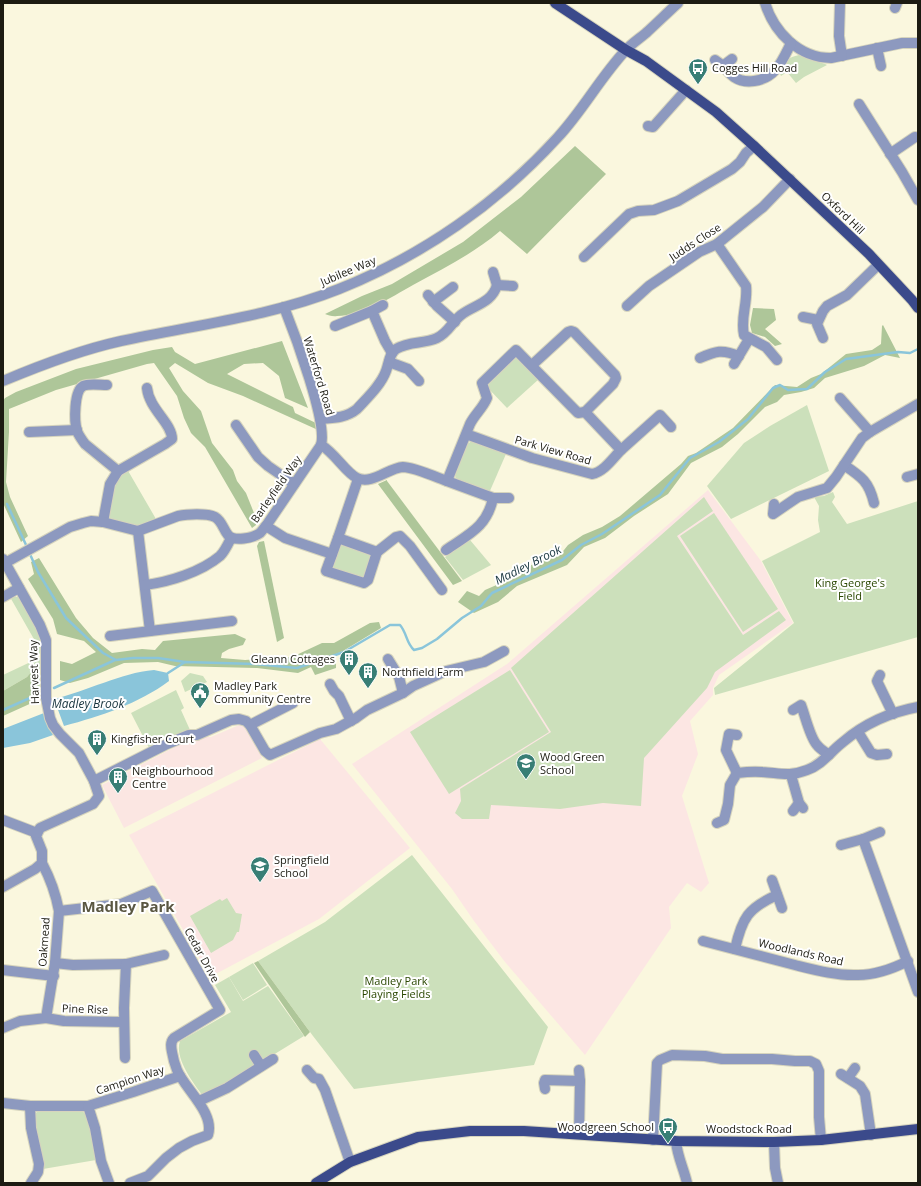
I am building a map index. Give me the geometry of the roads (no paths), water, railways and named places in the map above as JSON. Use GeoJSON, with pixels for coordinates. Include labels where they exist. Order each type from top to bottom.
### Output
{"type":"FeatureCollection","features":[{"type":"Feature","properties":{"kind":"main road","name":"Oxford Hill"},"geometry":{"type":"LineString","coordinates":[[555,3],[626,50],[646,61],[716,112],[790,179],[916,301]]}},
{"type":"Feature","properties":{"kind":"main road","name":"Woodstock Road"},"geometry":{"type":"LineString","coordinates":[[316,1183],[350,1162],[418,1137],[470,1131],[524,1131],[676,1141],[774,1142],[821,1140],[918,1129]]}},
{"type":"Feature","properties":{"kind":"street"},"geometry":{"type":"LineString","coordinates":[[626,50],[678,3]]}},
{"type":"Feature","properties":{"kind":"street"},"geometry":{"type":"LineString","coordinates":[[765,3],[774,24],[784,36],[802,51],[813,56],[822,58],[842,56],[902,43],[918,43]]}},
{"type":"Feature","properties":{"kind":"street"},"geometry":{"type":"LineString","coordinates":[[840,3],[839,36],[842,56]]}},
{"type":"Feature","properties":{"kind":"street"},"geometry":{"type":"LineString","coordinates":[[724,61],[733,76],[741,81],[750,82],[763,80],[773,74],[785,56],[791,43]]}},
{"type":"Feature","properties":{"kind":"street"},"geometry":{"type":"LineString","coordinates":[[877,48],[881,66]]}},
{"type":"Feature","properties":{"kind":"street","name":"Jubilee Way"},"geometry":{"type":"LineString","coordinates":[[3,381],[45,364],[95,348],[122,341],[249,316],[284,307],[338,290],[381,271],[436,240],[476,212],[516,179],[558,137],[626,50]]}},
{"type":"Feature","properties":{"kind":"street"},"geometry":{"type":"LineString","coordinates":[[648,126],[654,127],[686,90]]}},
{"type":"Feature","properties":{"kind":"street"},"geometry":{"type":"LineString","coordinates":[[859,104],[918,200]]}},
{"type":"Feature","properties":{"kind":"street"},"geometry":{"type":"LineString","coordinates":[[890,154],[915,137]]}},
{"type":"Feature","properties":{"kind":"street"},"geometry":{"type":"LineString","coordinates":[[584,257],[629,214],[638,211],[654,210],[678,201],[732,168],[740,162],[746,153],[754,146]]}},
{"type":"Feature","properties":{"kind":"street","name":"Judds Close"},"geometry":{"type":"LineString","coordinates":[[627,306],[654,283],[699,252],[717,244],[763,207],[790,179]]}},
{"type":"Feature","properties":{"kind":"street"},"geometry":{"type":"LineString","coordinates":[[717,244],[746,286],[747,294],[742,326],[744,334],[749,339],[756,341],[766,348],[777,360]]}},
{"type":"Feature","properties":{"kind":"street"},"geometry":{"type":"LineString","coordinates":[[823,338],[817,324],[823,311],[827,306],[847,295],[878,265]]}},
{"type":"Feature","properties":{"kind":"street"},"geometry":{"type":"LineString","coordinates":[[320,419],[342,417],[357,409],[383,377],[396,349],[405,345],[438,338],[465,312],[478,306],[492,296],[497,285],[493,272]]}},
{"type":"Feature","properties":{"kind":"street"},"geometry":{"type":"LineString","coordinates":[[497,285],[513,286]]}},
{"type":"Feature","properties":{"kind":"street"},"geometry":{"type":"LineString","coordinates":[[453,287],[431,298],[446,315],[455,322]]}},
{"type":"Feature","properties":{"kind":"street"},"geometry":{"type":"LineString","coordinates":[[336,326],[372,311],[382,304]]}},
{"type":"Feature","properties":{"kind":"street","name":"Waterford Road"},"geometry":{"type":"LineString","coordinates":[[284,307],[306,370],[320,419],[322,435],[321,445]]}},
{"type":"Feature","properties":{"kind":"street"},"geometry":{"type":"LineString","coordinates":[[372,311],[391,358],[420,381]]}},
{"type":"Feature","properties":{"kind":"street"},"geometry":{"type":"LineString","coordinates":[[803,317],[818,320]]}},
{"type":"Feature","properties":{"kind":"street"},"geometry":{"type":"LineString","coordinates":[[447,481],[474,415],[482,407],[487,398],[482,383],[516,350],[578,413],[584,412],[613,384],[616,378],[615,375],[574,332],[571,331],[568,332],[532,365]]}},
{"type":"Feature","properties":{"kind":"street"},"geometry":{"type":"LineString","coordinates":[[700,358],[715,351],[728,351],[737,360],[749,339]]}},
{"type":"Feature","properties":{"kind":"street"},"geometry":{"type":"LineString","coordinates":[[107,385],[85,385],[79,389],[76,395],[77,430],[80,438],[85,444],[118,471]]}},
{"type":"Feature","properties":{"kind":"street"},"geometry":{"type":"LineString","coordinates":[[103,522],[110,484],[118,471],[165,444],[172,438],[172,433],[148,397],[147,388]]}},
{"type":"Feature","properties":{"kind":"street"},"geometry":{"type":"LineString","coordinates":[[840,398],[870,432]]}},
{"type":"Feature","properties":{"kind":"street"},"geometry":{"type":"LineString","coordinates":[[774,504],[773,514],[798,497],[827,488],[862,438],[918,404]]}},
{"type":"Feature","properties":{"kind":"street"},"geometry":{"type":"LineString","coordinates":[[584,412],[621,450],[658,413],[671,427]]}},
{"type":"Feature","properties":{"kind":"street"},"geometry":{"type":"LineString","coordinates":[[236,425],[258,457],[268,466],[294,484]]}},
{"type":"Feature","properties":{"kind":"street"},"geometry":{"type":"LineString","coordinates":[[29,432],[77,430]]}},
{"type":"Feature","properties":{"kind":"street","name":"Park View Road"},"geometry":{"type":"LineString","coordinates":[[466,434],[532,458],[592,474],[596,474],[621,450]]}},
{"type":"Feature","properties":{"kind":"street"},"geometry":{"type":"LineString","coordinates":[[321,445],[327,448],[352,476],[358,479],[371,479],[394,469],[404,467],[493,498],[509,498]]}},
{"type":"Feature","properties":{"kind":"street","name":"Barleyfield Way"},"geometry":{"type":"LineString","coordinates":[[231,538],[240,539],[256,535],[266,526],[321,445]]}},
{"type":"Feature","properties":{"kind":"street"},"geometry":{"type":"LineString","coordinates":[[844,465],[866,483],[871,490],[874,503]]}},
{"type":"Feature","properties":{"kind":"street"},"geometry":{"type":"LineString","coordinates":[[907,478],[918,474]]}},
{"type":"Feature","properties":{"kind":"street"},"geometry":{"type":"LineString","coordinates":[[358,479],[326,571],[364,583],[368,580],[377,552],[396,537],[400,536],[410,546],[442,590]]}},
{"type":"Feature","properties":{"kind":"street"},"geometry":{"type":"LineString","coordinates":[[446,550],[484,522],[493,498]]}},
{"type":"Feature","properties":{"kind":"street"},"geometry":{"type":"LineString","coordinates":[[4,561],[34,548],[70,527],[91,521],[103,522],[138,531],[178,516],[185,515],[211,516],[219,520],[228,536],[231,538],[221,555],[203,567],[171,580],[145,585]]}},
{"type":"Feature","properties":{"kind":"street"},"geometry":{"type":"LineString","coordinates":[[266,526],[285,538],[332,554]]}},
{"type":"Feature","properties":{"kind":"street"},"geometry":{"type":"LineString","coordinates":[[138,531],[150,631]]}},
{"type":"Feature","properties":{"kind":"street"},"geometry":{"type":"LineString","coordinates":[[338,538],[377,552]]}},
{"type":"Feature","properties":{"kind":"street","name":"Harvest Way"},"geometry":{"type":"LineString","coordinates":[[4,561],[40,625],[46,640],[46,698],[50,718],[60,734],[79,753],[94,782],[99,796],[96,801],[40,828],[37,833]]}},
{"type":"Feature","properties":{"kind":"street"},"geometry":{"type":"LineString","coordinates":[[3,597],[19,588]]}},
{"type":"Feature","properties":{"kind":"street"},"geometry":{"type":"LineString","coordinates":[[110,636],[232,621]]}},
{"type":"Feature","properties":{"kind":"street"},"geometry":{"type":"LineString","coordinates":[[94,782],[167,744],[189,735],[197,735],[231,720],[239,719],[250,725],[265,751],[270,755],[320,733],[336,729],[352,721],[367,710],[446,671],[484,662],[504,651]]}},
{"type":"Feature","properties":{"kind":"street"},"geometry":{"type":"LineString","coordinates":[[388,660],[399,677],[404,693]]}},
{"type":"Feature","properties":{"kind":"street"},"geometry":{"type":"LineString","coordinates":[[875,679],[893,714]]}},
{"type":"Feature","properties":{"kind":"street"},"geometry":{"type":"LineString","coordinates":[[330,684],[339,696],[352,721]]}},
{"type":"Feature","properties":{"kind":"street"},"geometry":{"type":"LineString","coordinates":[[250,725],[293,703]]}},
{"type":"Feature","properties":{"kind":"street"},"geometry":{"type":"LineString","coordinates":[[793,710],[801,705],[812,738],[817,745],[830,755]]}},
{"type":"Feature","properties":{"kind":"street"},"geometry":{"type":"LineString","coordinates":[[737,772],[761,772],[791,775],[813,767],[830,755],[844,741],[871,723],[893,714],[918,707]]}},
{"type":"Feature","properties":{"kind":"street"},"geometry":{"type":"LineString","coordinates":[[730,732],[726,750],[737,772]]}},
{"type":"Feature","properties":{"kind":"street"},"geometry":{"type":"LineString","coordinates":[[858,732],[871,753],[877,755],[887,754]]}},
{"type":"Feature","properties":{"kind":"street"},"geometry":{"type":"LineString","coordinates":[[724,822],[730,785],[737,772]]}},
{"type":"Feature","properties":{"kind":"street"},"geometry":{"type":"LineString","coordinates":[[791,775],[798,807]]}},
{"type":"Feature","properties":{"kind":"street"},"geometry":{"type":"LineString","coordinates":[[3,820],[37,833],[37,840],[42,851],[42,863],[35,869],[3,887]]}},
{"type":"Feature","properties":{"kind":"street"},"geometry":{"type":"LineString","coordinates":[[841,845],[863,839],[880,832]]}},
{"type":"Feature","properties":{"kind":"street"},"geometry":{"type":"LineString","coordinates":[[863,839],[918,992]]}},
{"type":"Feature","properties":{"kind":"street","name":"Oakmead"},"geometry":{"type":"LineString","coordinates":[[42,863],[58,904],[59,911],[54,976],[42,1018]]}},
{"type":"Feature","properties":{"kind":"street"},"geometry":{"type":"LineString","coordinates":[[772,880],[782,908]]}},
{"type":"Feature","properties":{"kind":"street","name":"Cedar Drive"},"geometry":{"type":"LineString","coordinates":[[59,911],[97,908],[121,904],[152,891],[220,1010],[172,1040],[173,1057],[180,1076]]}},
{"type":"Feature","properties":{"kind":"street"},"geometry":{"type":"LineString","coordinates":[[735,949],[745,918],[762,902],[777,895]]}},
{"type":"Feature","properties":{"kind":"street","name":"Woodlands Road"},"geometry":{"type":"LineString","coordinates":[[703,941],[841,975],[859,975],[878,972],[893,968],[908,961]]}},
{"type":"Feature","properties":{"kind":"street"},"geometry":{"type":"LineString","coordinates":[[56,963],[126,964],[164,955]]}},
{"type":"Feature","properties":{"kind":"street","name":"Pine Rise"},"geometry":{"type":"LineString","coordinates":[[125,1058],[124,1022],[126,964]]}},
{"type":"Feature","properties":{"kind":"street"},"geometry":{"type":"LineString","coordinates":[[3,970],[54,976]]}},
{"type":"Feature","properties":{"kind":"street","name":"Pine Rise"},"geometry":{"type":"LineString","coordinates":[[3,1028],[20,1021],[42,1018],[64,1021],[124,1022]]}},
{"type":"Feature","properties":{"kind":"street"},"geometry":{"type":"LineString","coordinates":[[254,1055],[261,1066]]}},
{"type":"Feature","properties":{"kind":"street"},"geometry":{"type":"LineString","coordinates":[[653,1140],[658,1063],[660,1060],[672,1055],[706,1056],[742,1064],[772,1059],[810,1061],[816,1064],[819,1071],[819,1117],[821,1140]]}},
{"type":"Feature","properties":{"kind":"street"},"geometry":{"type":"LineString","coordinates":[[199,1101],[226,1088],[273,1059]]}},
{"type":"Feature","properties":{"kind":"street"},"geometry":{"type":"LineString","coordinates":[[855,1068],[844,1076],[860,1086],[865,1094],[871,1135]]}},
{"type":"Feature","properties":{"kind":"street"},"geometry":{"type":"LineString","coordinates":[[307,1070],[314,1078],[319,1079],[325,1090],[350,1162]]}},
{"type":"Feature","properties":{"kind":"street"},"geometry":{"type":"LineString","coordinates":[[130,1183],[148,1176],[166,1158],[179,1148],[208,1135],[210,1130],[208,1121],[199,1101],[180,1076]]}},
{"type":"Feature","properties":{"kind":"street","name":"Campion Way"},"geometry":{"type":"LineString","coordinates":[[3,1103],[30,1106],[88,1106],[180,1076]]}},
{"type":"Feature","properties":{"kind":"street"},"geometry":{"type":"LineString","coordinates":[[545,1089],[545,1080],[580,1076],[580,1134]]}},
{"type":"Feature","properties":{"kind":"street"},"geometry":{"type":"LineString","coordinates":[[30,1106],[32,1128],[39,1164],[38,1172],[31,1183]]}},
{"type":"Feature","properties":{"kind":"street","name":"Campion Way"},"geometry":{"type":"LineString","coordinates":[[88,1106],[95,1128],[101,1161],[110,1183]]}},
{"type":"Feature","properties":{"kind":"street"},"geometry":{"type":"LineString","coordinates":[[676,1141],[677,1153],[681,1161],[687,1183]]}},
{"type":"Feature","properties":{"kind":"street"},"geometry":{"type":"LineString","coordinates":[[774,1142],[775,1168],[778,1183]]}},
{"type":"Feature","properties":{"kind":"water","name":"Madley Brook"},"geometry":{"type":"Polygon","coordinates":[[[154,670],[168,673],[169,681],[132,703],[92,718],[64,726],[54,699],[79,692],[116,678],[154,670]]]}},
{"type":"Feature","properties":{"kind":"water","name":"Madley Brook"},"geometry":{"type":"Polygon","coordinates":[[[44,713],[53,735],[30,743],[3,748],[3,729],[44,713]]]}},
{"type":"Feature","properties":{"kind":"waterway","name":"Madley Brook"},"geometry":{"type":"LineString","coordinates":[[168,673],[185,662],[255,664],[297,668],[344,652],[390,625],[400,625],[409,644],[414,650],[422,648],[437,639],[462,618],[481,606],[492,593],[562,560],[581,545],[602,534],[660,495],[690,458],[719,442],[748,419],[773,388],[780,385],[788,390],[807,389],[825,372],[846,359],[898,352],[910,353],[918,349]]}},
{"type":"Feature","properties":{"kind":"waterway"},"geometry":{"type":"LineString","coordinates":[[7,504],[27,547]]}},
{"type":"Feature","properties":{"kind":"waterway"},"geometry":{"type":"LineString","coordinates":[[29,552],[38,572],[66,618],[103,653],[116,660],[158,658],[185,662]]}},
{"type":"Feature","properties":{"kind":"waterway","name":"Madley Brook"},"geometry":{"type":"LineString","coordinates":[[54,688],[115,660]]}},
{"type":"Feature","properties":{"kind":"waterway","name":"Madley Brook"},"geometry":{"type":"LineString","coordinates":[[3,710],[41,693]]}},
{"type":"Feature","properties":{"kind":"place","name":"Cogges Hill Road"},"geometry":{"type":"Point","coordinates":[698,85]}},
{"type":"Feature","properties":{"kind":"place","name":"Gleann Cottages"},"geometry":{"type":"Point","coordinates":[349,676]}},
{"type":"Feature","properties":{"kind":"place","name":"Northfield Farm"},"geometry":{"type":"Point","coordinates":[368,689]}},
{"type":"Feature","properties":{"kind":"place","name":"Madley Park Community Centre"},"geometry":{"type":"Point","coordinates":[200,709]}},
{"type":"Feature","properties":{"kind":"place","name":"Kingfisher Court"},"geometry":{"type":"Point","coordinates":[97,756]}},
{"type":"Feature","properties":{"kind":"place","name":"Wood Green School"},"geometry":{"type":"Point","coordinates":[526,780]}},
{"type":"Feature","properties":{"kind":"place","name":"Neighbourhood Centre"},"geometry":{"type":"Point","coordinates":[118,794]}},
{"type":"Feature","properties":{"kind":"place","name":"Springfield School"},"geometry":{"type":"Point","coordinates":[260,883]}},
{"type":"Feature","properties":{"kind":"place","name":"Woodgreen School"},"geometry":{"type":"Point","coordinates":[668,1144]}},
{"type":"Feature","properties":{"kind":"district","name":"Madley Park"},"geometry":{"type":"Point","coordinates":[128,907]}},
{"type":"Feature","properties":{"kind":"park label","name":"King George's Field"},"geometry":{"type":"Point","coordinates":[850,589]}},
{"type":"Feature","properties":{"kind":"park label","name":"Madley Park Playing Fields"},"geometry":{"type":"Point","coordinates":[396,987]}}]}
